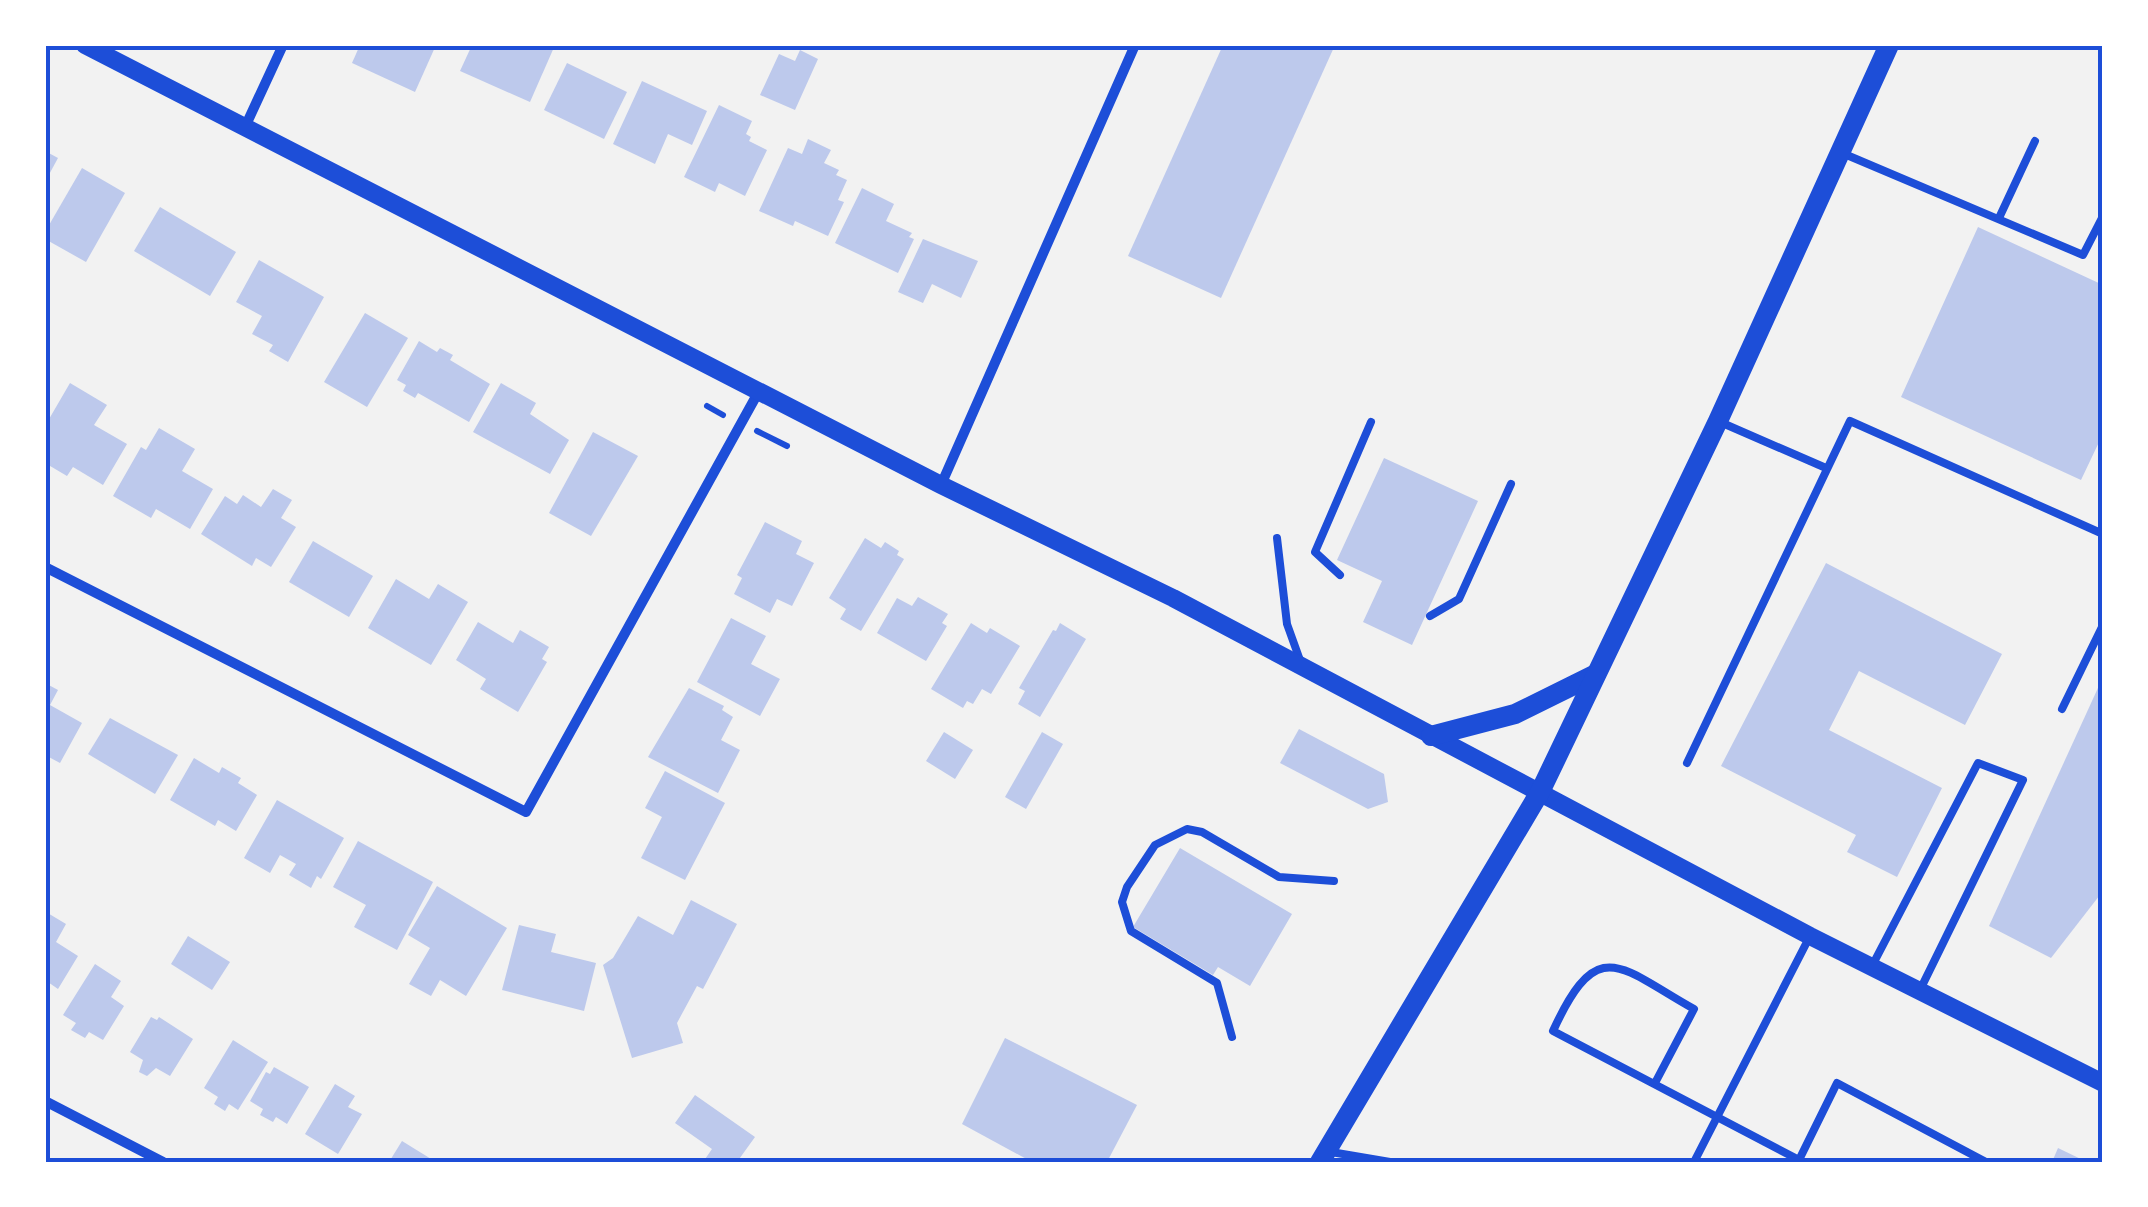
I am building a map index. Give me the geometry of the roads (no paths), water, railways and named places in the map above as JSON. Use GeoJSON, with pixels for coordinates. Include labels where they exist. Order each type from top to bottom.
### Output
{"type":"FeatureCollection","features":[{"type":"Feature","properties":{"kind":"main road"},"geometry":{"type":"LineString","coordinates":[[1323,1156],[1540,792],[1718,421],[1889,45]]}},
{"type":"Feature","properties":{"kind":"main road"},"geometry":{"type":"LineString","coordinates":[[1432,736],[1515,714],[1596,674]]}},
{"type":"Feature","properties":{"kind":"street"},"geometry":{"type":"LineString","coordinates":[[84,45],[941,485],[1173,598],[1810,936],[2103,1083]]}},
{"type":"Feature","properties":{"kind":"street"},"geometry":{"type":"LineString","coordinates":[[245,128],[283,45]]}},
{"type":"Feature","properties":{"kind":"street"},"geometry":{"type":"LineString","coordinates":[[941,485],[1135,45]]}},
{"type":"Feature","properties":{"kind":"street"},"geometry":{"type":"LineString","coordinates":[[45,567],[526,812],[759,391]]}},
{"type":"Feature","properties":{"kind":"street"},"geometry":{"type":"LineString","coordinates":[[45,1101],[163,1162]]}},
{"type":"Feature","properties":{"kind":"lane"},"geometry":{"type":"LineString","coordinates":[[2000,218],[2035,141]]}},
{"type":"Feature","properties":{"kind":"lane"},"geometry":{"type":"LineString","coordinates":[[1842,153],[2084,256],[2103,216]]}},
{"type":"Feature","properties":{"kind":"lane"},"geometry":{"type":"LineString","coordinates":[[1718,421],[1826,468]]}},
{"type":"Feature","properties":{"kind":"lane"},"geometry":{"type":"LineString","coordinates":[[1687,762],[1850,421],[2103,534]]}},
{"type":"Feature","properties":{"kind":"lane"},"geometry":{"type":"LineString","coordinates":[[1340,575],[1315,552],[1370,422]]}},
{"type":"Feature","properties":{"kind":"lane"},"geometry":{"type":"LineString","coordinates":[[1430,616],[1459,599],[1511,484]]}},
{"type":"Feature","properties":{"kind":"lane"},"geometry":{"type":"LineString","coordinates":[[1277,538],[1287,624],[1303,668]]}},
{"type":"Feature","properties":{"kind":"lane"},"geometry":{"type":"LineString","coordinates":[[2062,710],[2103,626]]}},
{"type":"Feature","properties":{"kind":"lane"},"geometry":{"type":"LineString","coordinates":[[1872,966],[1978,763],[2022,780],[1920,990]]}},
{"type":"Feature","properties":{"kind":"lane"},"geometry":{"type":"LineString","coordinates":[[1232,1037],[1217,984],[1131,931],[1122,902],[1127,887],[1154,846],[1187,829],[1202,832],[1279,877],[1334,881]]}},
{"type":"Feature","properties":{"kind":"lane"},"geometry":{"type":"LineString","coordinates":[[1694,1162],[1810,936]]}},
{"type":"Feature","properties":{"kind":"lane"},"geometry":{"type":"LineString","coordinates":[[1655,1083],[1694,1008],[1614,965],[1596,968],[1569,996],[1553,1031],[1801,1161],[1837,1083],[1986,1162]]}},
{"type":"Feature","properties":{"kind":"lane"},"geometry":{"type":"LineString","coordinates":[[1323,1156],[1390,1162]]}}]}
